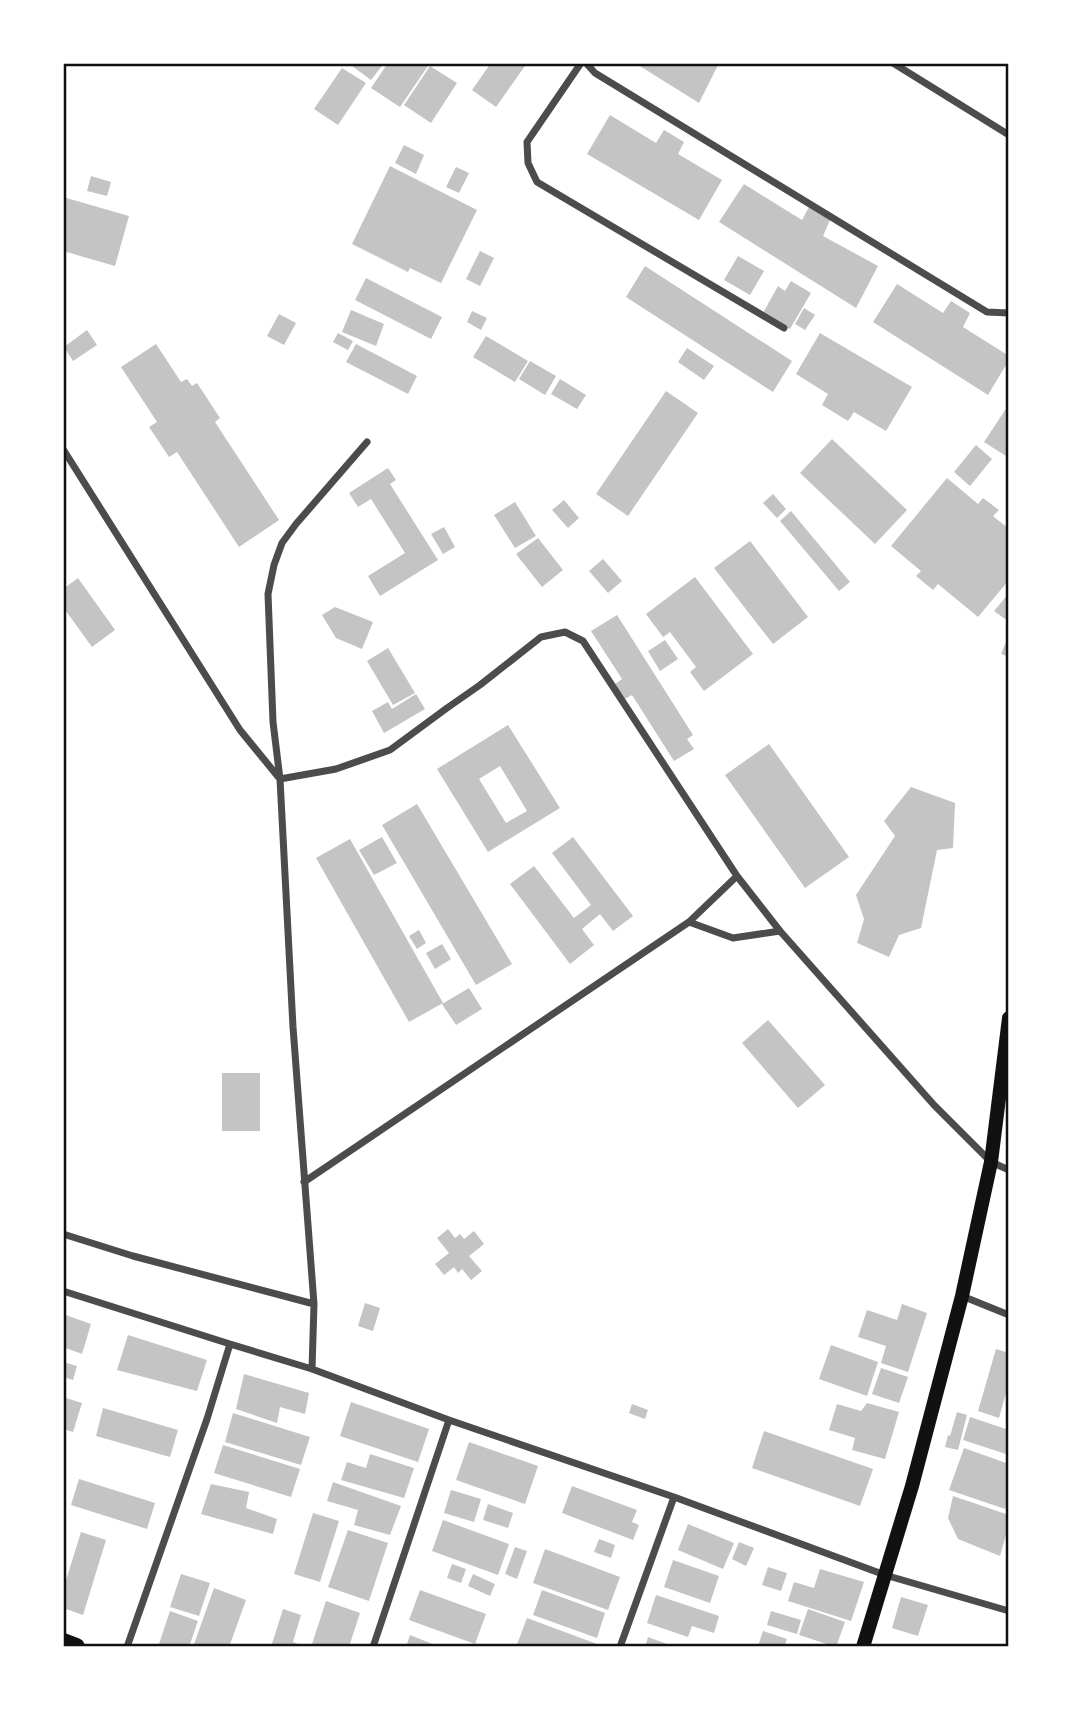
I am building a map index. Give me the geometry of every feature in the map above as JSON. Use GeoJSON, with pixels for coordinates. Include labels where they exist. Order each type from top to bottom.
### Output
{"type":"FeatureCollection","features":[{"type":"Feature","properties":{"kind":"main road"},"geometry":{"type":"LineString","coordinates":[[863,1647],[912,1486],[962,1296],[991,1162],[1009,1018]]}},
{"type":"Feature","properties":{"kind":"main road"},"geometry":{"type":"LineString","coordinates":[[63,1643],[76,1647]]}},
{"type":"Feature","properties":{"kind":"street"},"geometry":{"type":"LineString","coordinates":[[784,328],[537,182],[528,163],[527,142],[584,63],[595,73],[988,312],[1009,313]]}},
{"type":"Feature","properties":{"kind":"street"},"geometry":{"type":"LineString","coordinates":[[893,63],[1009,135]]}},
{"type":"Feature","properties":{"kind":"street"},"geometry":{"type":"LineString","coordinates":[[312,1368],[314,1304],[293,1027],[280,779],[273,722],[268,594],[282,543],[367,442]]}},
{"type":"Feature","properties":{"kind":"street"},"geometry":{"type":"LineString","coordinates":[[63,449],[240,730],[280,779]]}},
{"type":"Feature","properties":{"kind":"street"},"geometry":{"type":"LineString","coordinates":[[280,779],[336,769],[390,750],[541,637],[565,632],[583,641],[737,876],[780,931],[934,1105],[991,1162],[1009,1170]]}},
{"type":"Feature","properties":{"kind":"street"},"geometry":{"type":"LineString","coordinates":[[304,1182],[690,922],[737,876]]}},
{"type":"Feature","properties":{"kind":"street"},"geometry":{"type":"LineString","coordinates":[[690,922],[733,939],[780,931]]}},
{"type":"Feature","properties":{"kind":"street"},"geometry":{"type":"LineString","coordinates":[[63,1234],[133,1256],[314,1304]]}},
{"type":"Feature","properties":{"kind":"street"},"geometry":{"type":"LineString","coordinates":[[63,1291],[312,1368],[449,1420],[674,1497],[885,1575],[1009,1611]]}},
{"type":"Feature","properties":{"kind":"street"},"geometry":{"type":"LineString","coordinates":[[962,1296],[1009,1315]]}},
{"type":"Feature","properties":{"kind":"street"},"geometry":{"type":"LineString","coordinates":[[127,1647],[207,1419],[230,1344]]}},
{"type":"Feature","properties":{"kind":"street"},"geometry":{"type":"LineString","coordinates":[[373,1647],[449,1420]]}},
{"type":"Feature","properties":{"kind":"street"},"geometry":{"type":"LineString","coordinates":[[620,1647],[674,1497]]}},
{"type":"Feature","properties":{"kind":"building"},"geometry":{"type":"Polygon","coordinates":[[[348,63],[384,63],[371,80],[348,63]]]}},
{"type":"Feature","properties":{"kind":"building"},"geometry":{"type":"Polygon","coordinates":[[[388,63],[430,63],[400,107],[371,88],[388,63]]]}},
{"type":"Feature","properties":{"kind":"building"},"geometry":{"type":"Polygon","coordinates":[[[491,63],[527,63],[496,107],[472,90],[491,63]]]}},
{"type":"Feature","properties":{"kind":"building"},"geometry":{"type":"Polygon","coordinates":[[[635,63],[719,63],[699,103],[635,63]]]}},
{"type":"Feature","properties":{"kind":"building"},"geometry":{"type":"Polygon","coordinates":[[[430,66],[457,83],[431,123],[404,105],[430,66]]]}},
{"type":"Feature","properties":{"kind":"building"},"geometry":{"type":"Polygon","coordinates":[[[342,68],[366,83],[338,125],[314,109],[342,68]]]}},
{"type":"Feature","properties":{"kind":"building"},"geometry":{"type":"Polygon","coordinates":[[[610,115],[656,143],[664,130],[684,142],[678,154],[722,180],[699,220],[587,154],[610,115]]]}},
{"type":"Feature","properties":{"kind":"building"},"geometry":{"type":"Polygon","coordinates":[[[404,145],[424,155],[416,174],[395,163],[404,145]]]}},
{"type":"Feature","properties":{"kind":"building"},"geometry":{"type":"Polygon","coordinates":[[[390,166],[477,210],[441,283],[410,268],[408,272],[352,244],[390,166]]]}},
{"type":"Feature","properties":{"kind":"building"},"geometry":{"type":"Polygon","coordinates":[[[456,167],[469,173],[459,193],[446,187],[456,167]]]}},
{"type":"Feature","properties":{"kind":"building"},"geometry":{"type":"Polygon","coordinates":[[[91,176],[111,182],[107,196],[87,191],[91,176]]]}},
{"type":"Feature","properties":{"kind":"building"},"geometry":{"type":"Polygon","coordinates":[[[744,184],[802,220],[809,207],[830,220],[823,236],[878,266],[856,308],[719,222],[744,184]]]}},
{"type":"Feature","properties":{"kind":"building"},"geometry":{"type":"Polygon","coordinates":[[[63,197],[129,216],[115,266],[63,251],[63,197]]]}},
{"type":"Feature","properties":{"kind":"building"},"geometry":{"type":"Polygon","coordinates":[[[480,251],[494,258],[480,286],[466,279],[480,251]]]}},
{"type":"Feature","properties":{"kind":"building"},"geometry":{"type":"Polygon","coordinates":[[[738,256],[764,271],[750,295],[724,280],[738,256]]]}},
{"type":"Feature","properties":{"kind":"building"},"geometry":{"type":"Polygon","coordinates":[[[645,266],[792,361],[773,392],[626,297],[645,266]]]}},
{"type":"Feature","properties":{"kind":"building"},"geometry":{"type":"Polygon","coordinates":[[[366,278],[442,317],[431,339],[355,300],[366,278]]]}},
{"type":"Feature","properties":{"kind":"building"},"geometry":{"type":"Polygon","coordinates":[[[791,281],[811,293],[790,329],[763,313],[778,286],[785,291],[791,281]]]}},
{"type":"Feature","properties":{"kind":"building"},"geometry":{"type":"Polygon","coordinates":[[[897,284],[943,313],[951,301],[970,313],[963,327],[1009,356],[988,395],[873,322],[897,284]]]}},
{"type":"Feature","properties":{"kind":"building"},"geometry":{"type":"Polygon","coordinates":[[[804,308],[815,315],[805,330],[795,324],[804,308]]]}},
{"type":"Feature","properties":{"kind":"building"},"geometry":{"type":"Polygon","coordinates":[[[351,310],[384,324],[376,346],[342,332],[351,310]]]}},
{"type":"Feature","properties":{"kind":"building"},"geometry":{"type":"Polygon","coordinates":[[[472,311],[487,318],[481,330],[467,322],[472,311]]]}},
{"type":"Feature","properties":{"kind":"building"},"geometry":{"type":"Polygon","coordinates":[[[279,314],[296,323],[284,345],[267,336],[279,314]]]}},
{"type":"Feature","properties":{"kind":"building"},"geometry":{"type":"Polygon","coordinates":[[[87,330],[97,345],[73,361],[64,347],[87,330]]]}},
{"type":"Feature","properties":{"kind":"building"},"geometry":{"type":"Polygon","coordinates":[[[338,333],[353,341],[348,350],[333,342],[338,333]]]}},
{"type":"Feature","properties":{"kind":"building"},"geometry":{"type":"Polygon","coordinates":[[[820,333],[912,387],[886,431],[854,412],[848,421],[822,405],[828,394],[796,374],[820,333]]]}},
{"type":"Feature","properties":{"kind":"building"},"geometry":{"type":"Polygon","coordinates":[[[486,336],[528,361],[515,382],[473,357],[486,336]]]}},
{"type":"Feature","properties":{"kind":"building"},"geometry":{"type":"Polygon","coordinates":[[[156,344],[181,382],[187,379],[192,386],[197,383],[220,418],[215,422],[279,520],[239,547],[177,452],[169,457],[149,427],[157,422],[121,367],[156,344]]]}},
{"type":"Feature","properties":{"kind":"building"},"geometry":{"type":"Polygon","coordinates":[[[356,344],[417,376],[408,394],[346,362],[356,344]]]}},
{"type":"Feature","properties":{"kind":"building"},"geometry":{"type":"Polygon","coordinates":[[[687,348],[714,366],[704,380],[678,362],[687,348]]]}},
{"type":"Feature","properties":{"kind":"building"},"geometry":{"type":"Polygon","coordinates":[[[530,361],[556,376],[545,395],[519,379],[530,361]]]}},
{"type":"Feature","properties":{"kind":"building"},"geometry":{"type":"Polygon","coordinates":[[[560,379],[586,395],[577,409],[551,394],[560,379]]]}},
{"type":"Feature","properties":{"kind":"building"},"geometry":{"type":"Polygon","coordinates":[[[666,391],[698,413],[628,516],[596,494],[666,391]]]}},
{"type":"Feature","properties":{"kind":"building"},"geometry":{"type":"Polygon","coordinates":[[[1009,404],[1009,458],[984,442],[1009,404]]]}},
{"type":"Feature","properties":{"kind":"building"},"geometry":{"type":"Polygon","coordinates":[[[832,439],[907,510],[875,544],[800,473],[832,439]]]}},
{"type":"Feature","properties":{"kind":"building"},"geometry":{"type":"Polygon","coordinates":[[[976,445],[992,459],[970,486],[954,472],[976,445]]]}},
{"type":"Feature","properties":{"kind":"building"},"geometry":{"type":"Polygon","coordinates":[[[388,468],[396,480],[390,484],[438,560],[380,596],[368,576],[405,553],[371,499],[358,507],[349,493],[388,468]]]}},
{"type":"Feature","properties":{"kind":"building"},"geometry":{"type":"Polygon","coordinates":[[[947,478],[978,504],[983,498],[999,510],[993,516],[1009,529],[1009,580],[978,617],[938,584],[933,590],[916,576],[921,571],[891,546],[947,478]]]}},
{"type":"Feature","properties":{"kind":"building"},"geometry":{"type":"Polygon","coordinates":[[[773,494],[786,509],[777,518],[763,503],[773,494]]]}},
{"type":"Feature","properties":{"kind":"building"},"geometry":{"type":"Polygon","coordinates":[[[564,500],[579,518],[568,528],[552,510],[564,500]]]}},
{"type":"Feature","properties":{"kind":"building"},"geometry":{"type":"Polygon","coordinates":[[[515,502],[536,536],[515,548],[494,515],[515,502]]]}},
{"type":"Feature","properties":{"kind":"building"},"geometry":{"type":"Polygon","coordinates":[[[791,511],[850,582],[839,591],[780,521],[791,511]]]}},
{"type":"Feature","properties":{"kind":"building"},"geometry":{"type":"Polygon","coordinates":[[[444,527],[455,547],[443,554],[431,534],[444,527]]]}},
{"type":"Feature","properties":{"kind":"building"},"geometry":{"type":"Polygon","coordinates":[[[538,538],[563,570],[542,587],[516,554],[538,538]]]}},
{"type":"Feature","properties":{"kind":"building"},"geometry":{"type":"Polygon","coordinates":[[[750,541],[808,617],[773,644],[714,568],[750,541]]]}},
{"type":"Feature","properties":{"kind":"building"},"geometry":{"type":"Polygon","coordinates":[[[603,559],[622,581],[608,593],[589,571],[603,559]]]}},
{"type":"Feature","properties":{"kind":"building"},"geometry":{"type":"Polygon","coordinates":[[[695,577],[753,654],[704,691],[690,672],[696,667],[670,632],[663,637],[646,614],[695,577]]]}},
{"type":"Feature","properties":{"kind":"building"},"geometry":{"type":"Polygon","coordinates":[[[78,578],[115,630],[92,647],[63,607],[63,589],[78,578]]]}},
{"type":"Feature","properties":{"kind":"building"},"geometry":{"type":"Polygon","coordinates":[[[1009,593],[1009,615],[1005,619],[994,611],[1009,593]]]}},
{"type":"Feature","properties":{"kind":"building"},"geometry":{"type":"Polygon","coordinates":[[[335,607],[373,622],[362,649],[336,638],[322,615],[335,607]]]}},
{"type":"Feature","properties":{"kind":"building"},"geometry":{"type":"Polygon","coordinates":[[[617,615],[693,735],[687,739],[694,749],[674,761],[632,695],[625,699],[615,684],[622,679],[591,631],[617,615]]]}},
{"type":"Feature","properties":{"kind":"building"},"geometry":{"type":"Polygon","coordinates":[[[1009,634],[1009,657],[1001,654],[1009,634]]]}},
{"type":"Feature","properties":{"kind":"building"},"geometry":{"type":"Polygon","coordinates":[[[665,640],[678,659],[660,671],[648,651],[665,640]]]}},
{"type":"Feature","properties":{"kind":"building"},"geometry":{"type":"Polygon","coordinates":[[[388,648],[415,693],[393,705],[367,661],[388,648]]]}},
{"type":"Feature","properties":{"kind":"building"},"geometry":{"type":"Polygon","coordinates":[[[416,694],[425,709],[384,733],[372,711],[388,702],[392,709],[416,694]]]}},
{"type":"Feature","properties":{"kind":"building"},"geometry":{"type":"Polygon","coordinates":[[[508,725],[560,808],[488,852],[437,769],[508,725]],[[500,766],[479,779],[506,823],[527,811],[500,766]]]}},
{"type":"Feature","properties":{"kind":"building"},"geometry":{"type":"Polygon","coordinates":[[[769,744],[849,857],[805,888],[725,775],[769,744]]]}},
{"type":"Feature","properties":{"kind":"building"},"geometry":{"type":"Polygon","coordinates":[[[911,787],[955,803],[953,848],[937,850],[921,928],[899,935],[889,957],[857,943],[864,919],[856,895],[895,836],[884,821],[911,787]]]}},
{"type":"Feature","properties":{"kind":"building"},"geometry":{"type":"Polygon","coordinates":[[[417,804],[512,964],[476,985],[382,825],[417,804]]]}},
{"type":"Feature","properties":{"kind":"building"},"geometry":{"type":"Polygon","coordinates":[[[382,837],[397,863],[374,875],[359,850],[382,837]]]}},
{"type":"Feature","properties":{"kind":"building"},"geometry":{"type":"Polygon","coordinates":[[[573,837],[633,916],[613,931],[600,914],[582,929],[594,945],[570,964],[510,884],[534,866],[574,918],[591,905],[552,853],[573,837]]]}},
{"type":"Feature","properties":{"kind":"building"},"geometry":{"type":"Polygon","coordinates":[[[350,839],[443,1003],[409,1022],[316,858],[350,839]]]}},
{"type":"Feature","properties":{"kind":"building"},"geometry":{"type":"Polygon","coordinates":[[[419,930],[426,943],[417,949],[409,936],[419,930]]]}},
{"type":"Feature","properties":{"kind":"building"},"geometry":{"type":"Polygon","coordinates":[[[442,944],[451,959],[435,969],[426,953],[442,944]]]}},
{"type":"Feature","properties":{"kind":"building"},"geometry":{"type":"Polygon","coordinates":[[[469,988],[482,1009],[456,1025],[442,1004],[469,988]]]}},
{"type":"Feature","properties":{"kind":"building"},"geometry":{"type":"Polygon","coordinates":[[[768,1020],[825,1085],[798,1108],[742,1043],[768,1020]]]}},
{"type":"Feature","properties":{"kind":"building"},"geometry":{"type":"Polygon","coordinates":[[[222,1073],[260,1073],[260,1131],[222,1131],[222,1073]]]}},
{"type":"Feature","properties":{"kind":"building"},"geometry":{"type":"Polygon","coordinates":[[[448,1229],[455,1238],[460,1234],[464,1239],[474,1231],[484,1244],[469,1256],[482,1271],[471,1280],[462,1269],[458,1273],[454,1267],[444,1275],[435,1264],[449,1253],[437,1238],[448,1229]]]}},
{"type":"Feature","properties":{"kind":"building"},"geometry":{"type":"Polygon","coordinates":[[[365,1303],[380,1308],[373,1331],[358,1326],[365,1303]]]}},
{"type":"Feature","properties":{"kind":"building"},"geometry":{"type":"Polygon","coordinates":[[[902,1304],[927,1313],[908,1372],[881,1363],[886,1346],[858,1337],[867,1310],[897,1320],[902,1304]]]}},
{"type":"Feature","properties":{"kind":"building"},"geometry":{"type":"Polygon","coordinates":[[[63,1314],[91,1324],[82,1354],[63,1347],[63,1314]]]}},
{"type":"Feature","properties":{"kind":"building"},"geometry":{"type":"Polygon","coordinates":[[[128,1335],[207,1360],[197,1391],[117,1370],[128,1335]]]}},
{"type":"Feature","properties":{"kind":"building"},"geometry":{"type":"Polygon","coordinates":[[[831,1345],[878,1362],[867,1396],[819,1379],[831,1345]]]}},
{"type":"Feature","properties":{"kind":"building"},"geometry":{"type":"Polygon","coordinates":[[[996,1349],[1009,1353],[1009,1382],[999,1418],[978,1411],[996,1349]]]}},
{"type":"Feature","properties":{"kind":"building"},"geometry":{"type":"Polygon","coordinates":[[[63,1362],[77,1366],[73,1380],[63,1377],[63,1362]]]}},
{"type":"Feature","properties":{"kind":"building"},"geometry":{"type":"Polygon","coordinates":[[[881,1368],[908,1377],[899,1403],[872,1394],[881,1368]]]}},
{"type":"Feature","properties":{"kind":"building"},"geometry":{"type":"Polygon","coordinates":[[[244,1374],[309,1393],[305,1414],[280,1407],[277,1423],[236,1409],[244,1374]]]}},
{"type":"Feature","properties":{"kind":"building"},"geometry":{"type":"Polygon","coordinates":[[[63,1397],[82,1403],[73,1432],[63,1429],[63,1397]]]}},
{"type":"Feature","properties":{"kind":"building"},"geometry":{"type":"Polygon","coordinates":[[[351,1402],[429,1429],[418,1462],[340,1436],[351,1402]]]}},
{"type":"Feature","properties":{"kind":"building"},"geometry":{"type":"Polygon","coordinates":[[[867,1403],[899,1412],[885,1459],[852,1450],[855,1438],[829,1430],[837,1404],[861,1411],[867,1403]]]}},
{"type":"Feature","properties":{"kind":"building"},"geometry":{"type":"Polygon","coordinates":[[[632,1404],[648,1410],[645,1419],[629,1413],[632,1404]]]}},
{"type":"Feature","properties":{"kind":"building"},"geometry":{"type":"Polygon","coordinates":[[[103,1408],[178,1430],[170,1457],[96,1436],[103,1408]]]}},
{"type":"Feature","properties":{"kind":"building"},"geometry":{"type":"Polygon","coordinates":[[[957,1412],[967,1415],[958,1450],[945,1447],[957,1412]]]}},
{"type":"Feature","properties":{"kind":"building"},"geometry":{"type":"Polygon","coordinates":[[[233,1413],[310,1437],[301,1465],[225,1442],[233,1413]]]}},
{"type":"Feature","properties":{"kind":"building"},"geometry":{"type":"Polygon","coordinates":[[[970,1417],[1009,1430],[1009,1455],[963,1440],[970,1417]]]}},
{"type":"Feature","properties":{"kind":"building"},"geometry":{"type":"Polygon","coordinates":[[[764,1431],[873,1469],[860,1506],[752,1468],[764,1431]]]}},
{"type":"Feature","properties":{"kind":"building"},"geometry":{"type":"Polygon","coordinates":[[[469,1442],[538,1466],[525,1504],[456,1480],[469,1442]]]}},
{"type":"Feature","properties":{"kind":"building"},"geometry":{"type":"Polygon","coordinates":[[[223,1445],[300,1469],[291,1497],[214,1473],[223,1445]]]}},
{"type":"Feature","properties":{"kind":"building"},"geometry":{"type":"Polygon","coordinates":[[[964,1448],[1009,1464],[1009,1496],[1005,1509],[949,1490],[964,1448]]]}},
{"type":"Feature","properties":{"kind":"building"},"geometry":{"type":"Polygon","coordinates":[[[370,1454],[414,1468],[404,1498],[341,1480],[347,1462],[366,1468],[370,1454]]]}},
{"type":"Feature","properties":{"kind":"building"},"geometry":{"type":"Polygon","coordinates":[[[79,1479],[155,1503],[147,1529],[71,1505],[79,1479]]]}},
{"type":"Feature","properties":{"kind":"building"},"geometry":{"type":"Polygon","coordinates":[[[333,1482],[401,1506],[390,1535],[354,1525],[358,1510],[327,1501],[333,1482]]]}},
{"type":"Feature","properties":{"kind":"building"},"geometry":{"type":"Polygon","coordinates":[[[211,1484],[249,1492],[246,1508],[277,1519],[273,1534],[201,1514],[211,1484]]]}},
{"type":"Feature","properties":{"kind":"building"},"geometry":{"type":"Polygon","coordinates":[[[572,1486],[637,1510],[632,1522],[639,1525],[633,1540],[562,1513],[572,1486]]]}},
{"type":"Feature","properties":{"kind":"building"},"geometry":{"type":"Polygon","coordinates":[[[451,1490],[481,1499],[474,1522],[444,1513],[451,1490]]]}},
{"type":"Feature","properties":{"kind":"building"},"geometry":{"type":"Polygon","coordinates":[[[953,1496],[1009,1515],[1000,1556],[958,1539],[948,1518],[953,1496]]]}},
{"type":"Feature","properties":{"kind":"building"},"geometry":{"type":"Polygon","coordinates":[[[488,1504],[513,1513],[508,1528],[483,1520],[488,1504]]]}},
{"type":"Feature","properties":{"kind":"building"},"geometry":{"type":"Polygon","coordinates":[[[313,1513],[339,1521],[320,1582],[294,1574],[313,1513]]]}},
{"type":"Feature","properties":{"kind":"building"},"geometry":{"type":"Polygon","coordinates":[[[443,1520],[509,1544],[498,1575],[432,1551],[443,1520]]]}},
{"type":"Feature","properties":{"kind":"building"},"geometry":{"type":"Polygon","coordinates":[[[688,1524],[734,1543],[723,1569],[678,1550],[688,1524]]]}},
{"type":"Feature","properties":{"kind":"building"},"geometry":{"type":"Polygon","coordinates":[[[348,1530],[388,1543],[369,1601],[328,1587],[348,1530]]]}},
{"type":"Feature","properties":{"kind":"building"},"geometry":{"type":"Polygon","coordinates":[[[81,1532],[106,1540],[83,1615],[63,1608],[63,1590],[81,1532]]]}},
{"type":"Feature","properties":{"kind":"building"},"geometry":{"type":"Polygon","coordinates":[[[599,1539],[615,1545],[611,1558],[594,1552],[599,1539]]]}},
{"type":"Feature","properties":{"kind":"building"},"geometry":{"type":"Polygon","coordinates":[[[739,1542],[754,1548],[746,1566],[732,1559],[739,1542]]]}},
{"type":"Feature","properties":{"kind":"building"},"geometry":{"type":"Polygon","coordinates":[[[515,1547],[527,1551],[517,1579],[505,1574],[515,1547]]]}},
{"type":"Feature","properties":{"kind":"building"},"geometry":{"type":"Polygon","coordinates":[[[545,1549],[620,1577],[608,1610],[533,1583],[545,1549]]]}},
{"type":"Feature","properties":{"kind":"building"},"geometry":{"type":"Polygon","coordinates":[[[673,1560],[719,1576],[710,1603],[664,1587],[673,1560]]]}},
{"type":"Feature","properties":{"kind":"building"},"geometry":{"type":"Polygon","coordinates":[[[452,1564],[466,1569],[461,1583],[447,1578],[452,1564]]]}},
{"type":"Feature","properties":{"kind":"building"},"geometry":{"type":"Polygon","coordinates":[[[768,1567],[787,1573],[781,1591],[762,1585],[768,1567]]]}},
{"type":"Feature","properties":{"kind":"building"},"geometry":{"type":"Polygon","coordinates":[[[820,1569],[864,1582],[851,1621],[788,1601],[794,1582],[814,1588],[820,1569]]]}},
{"type":"Feature","properties":{"kind":"building"},"geometry":{"type":"Polygon","coordinates":[[[181,1574],[210,1583],[199,1616],[170,1607],[181,1574]]]}},
{"type":"Feature","properties":{"kind":"building"},"geometry":{"type":"Polygon","coordinates":[[[473,1574],[495,1584],[490,1596],[468,1586],[473,1574]]]}},
{"type":"Feature","properties":{"kind":"building"},"geometry":{"type":"Polygon","coordinates":[[[214,1588],[246,1600],[229,1647],[193,1647],[214,1588]]]}},
{"type":"Feature","properties":{"kind":"building"},"geometry":{"type":"Polygon","coordinates":[[[420,1590],[486,1614],[475,1644],[409,1620],[420,1590]]]}},
{"type":"Feature","properties":{"kind":"building"},"geometry":{"type":"Polygon","coordinates":[[[542,1590],[605,1613],[597,1638],[533,1615],[542,1590]]]}},
{"type":"Feature","properties":{"kind":"building"},"geometry":{"type":"Polygon","coordinates":[[[656,1595],[719,1616],[714,1633],[692,1626],[688,1637],[647,1623],[656,1595]]]}},
{"type":"Feature","properties":{"kind":"building"},"geometry":{"type":"Polygon","coordinates":[[[901,1597],[928,1605],[918,1636],[892,1628],[901,1597]]]}},
{"type":"Feature","properties":{"kind":"building"},"geometry":{"type":"Polygon","coordinates":[[[326,1601],[360,1613],[349,1647],[311,1647],[326,1601]]]}},
{"type":"Feature","properties":{"kind":"building"},"geometry":{"type":"Polygon","coordinates":[[[283,1609],[301,1615],[293,1642],[305,1647],[271,1647],[283,1609]]]}},
{"type":"Feature","properties":{"kind":"building"},"geometry":{"type":"Polygon","coordinates":[[[808,1609],[845,1622],[836,1647],[799,1635],[808,1609]]]}},
{"type":"Feature","properties":{"kind":"building"},"geometry":{"type":"Polygon","coordinates":[[[170,1611],[198,1621],[189,1647],[166,1647],[159,1644],[170,1611]]]}},
{"type":"Feature","properties":{"kind":"building"},"geometry":{"type":"Polygon","coordinates":[[[771,1611],[801,1620],[797,1634],[767,1625],[771,1611]]]}},
{"type":"Feature","properties":{"kind":"building"},"geometry":{"type":"Polygon","coordinates":[[[527,1618],[597,1644],[595,1647],[516,1647],[527,1618]]]}},
{"type":"Feature","properties":{"kind":"building"},"geometry":{"type":"Polygon","coordinates":[[[763,1631],[787,1639],[784,1647],[758,1646],[763,1631]]]}},
{"type":"Feature","properties":{"kind":"building"},"geometry":{"type":"Polygon","coordinates":[[[410,1635],[440,1647],[406,1647],[410,1635]]]}},
{"type":"Feature","properties":{"kind":"building"},"geometry":{"type":"Polygon","coordinates":[[[648,1637],[675,1647],[645,1647],[648,1637]]]}}]}
